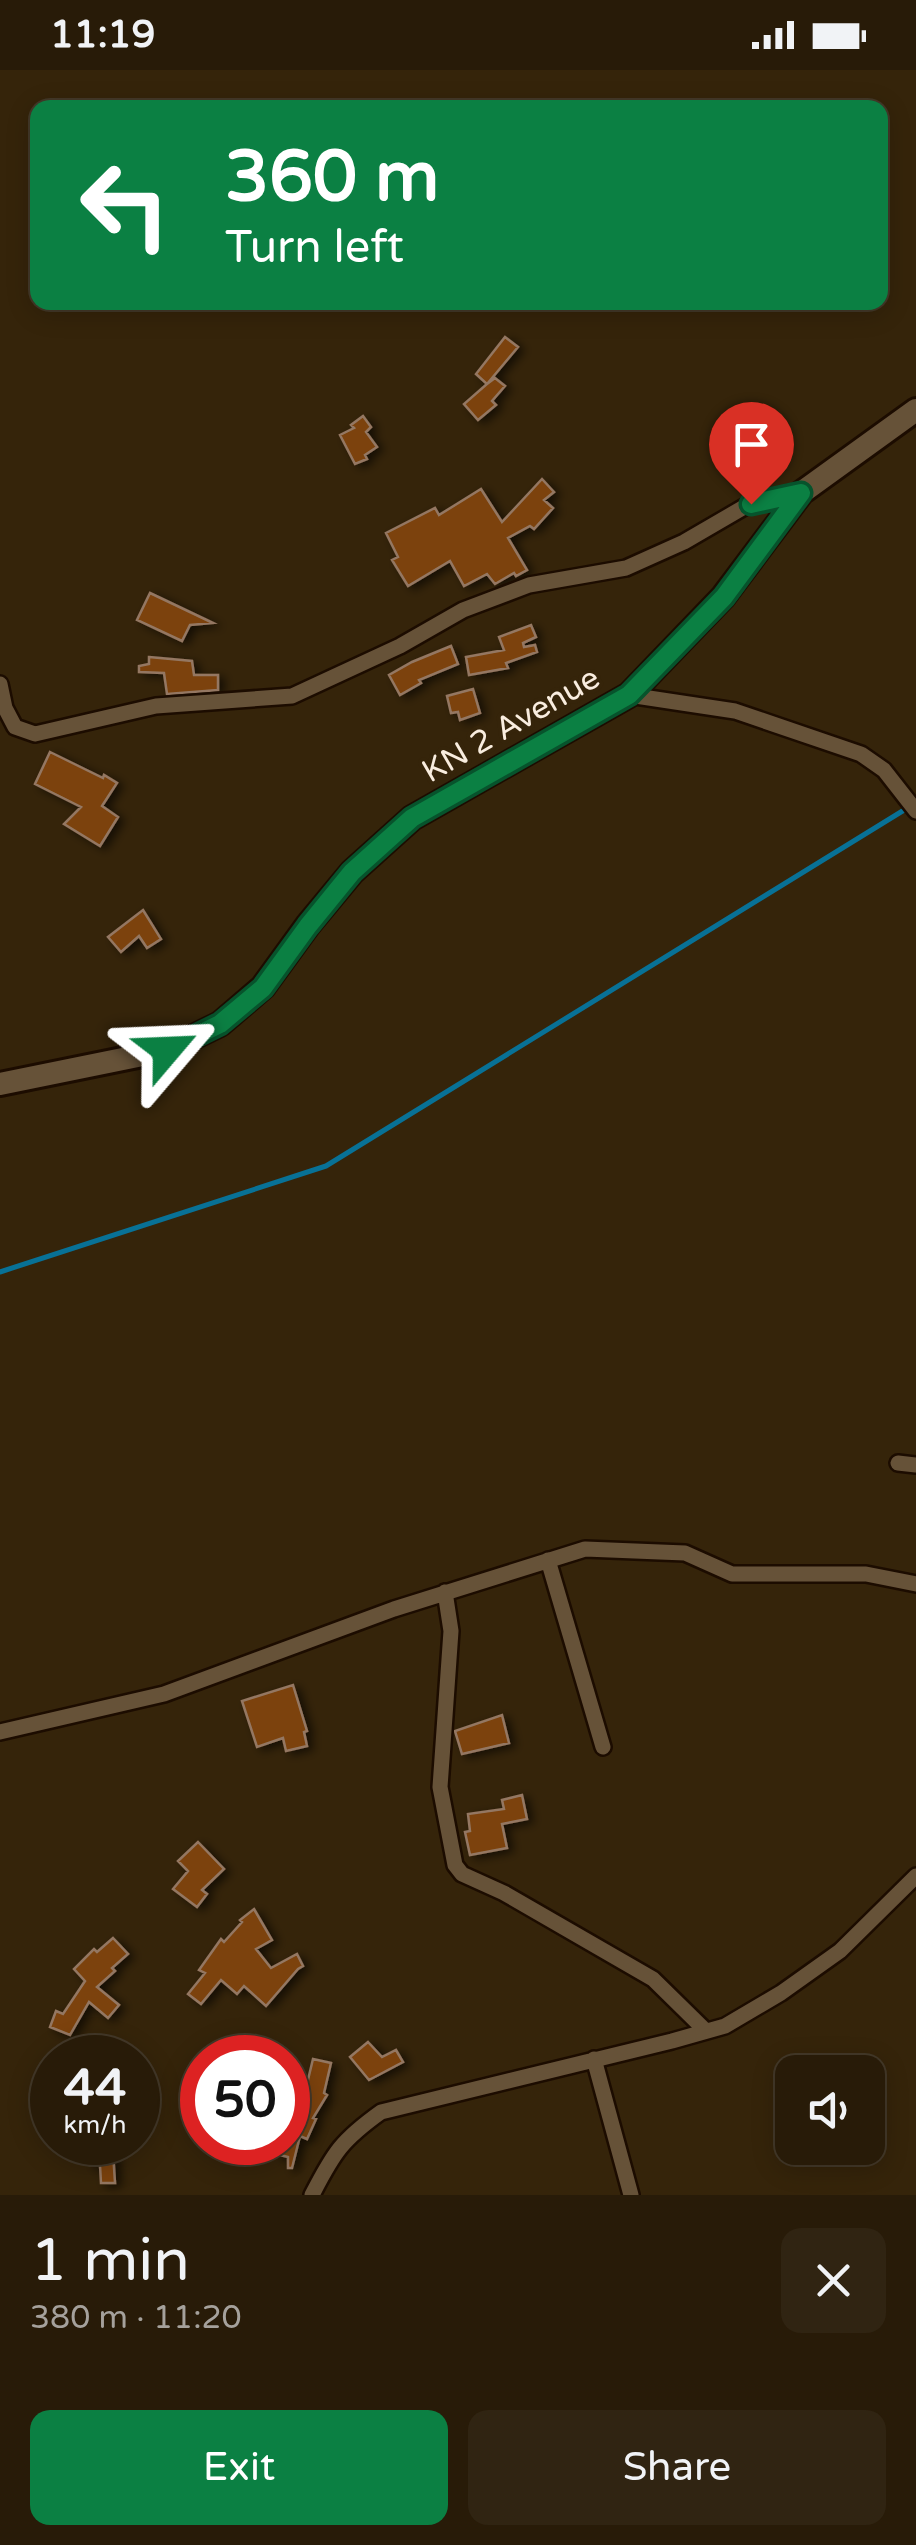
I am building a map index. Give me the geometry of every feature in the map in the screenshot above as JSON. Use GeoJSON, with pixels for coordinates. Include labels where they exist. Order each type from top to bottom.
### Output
{"type":"FeatureCollection","features":[{"type":"Feature","properties":{"kind":"main road","name":"KN 2 Avenue"},"geometry":{"type":"LineString","coordinates":[[0,1084],[167,1050],[220,1024],[263,988],[352,872],[412,818],[629,695],[724,597],[801,493],[916,410]]}},
{"type":"Feature","properties":{"kind":"street"},"geometry":{"type":"LineString","coordinates":[[0,684],[5,708],[15,726],[36,734],[156,706],[292,696],[400,646],[463,610],[529,585],[626,568],[684,542],[751,504],[801,493]]}},
{"type":"Feature","properties":{"kind":"street"},"geometry":{"type":"LineString","coordinates":[[629,695],[734,711],[861,754],[884,770],[916,811]]}},
{"type":"Feature","properties":{"kind":"street"},"geometry":{"type":"LineString","coordinates":[[898,1463],[916,1465]]}},
{"type":"Feature","properties":{"kind":"street"},"geometry":{"type":"LineString","coordinates":[[0,1732],[164,1694],[394,1609],[585,1548],[685,1552],[732,1574],[866,1574],[916,1584]]}},
{"type":"Feature","properties":{"kind":"street"},"geometry":{"type":"LineString","coordinates":[[548,1560],[603,1747]]}},
{"type":"Feature","properties":{"kind":"street"},"geometry":{"type":"LineString","coordinates":[[445,1592],[451,1630],[440,1787],[456,1866],[462,1874],[504,1892],[653,1979],[706,2031]]}},
{"type":"Feature","properties":{"kind":"street"},"geometry":{"type":"LineString","coordinates":[[312,2195],[330,2159],[350,2134],[381,2112],[725,2026],[840,1951],[916,1876]]}},
{"type":"Feature","properties":{"kind":"street"},"geometry":{"type":"LineString","coordinates":[[594,2059],[631,2195]]}},
{"type":"Feature","properties":{"kind":"building"},"geometry":{"type":"Polygon","coordinates":[[[505,337],[518,347],[487,384],[476,374],[505,337]]]}},
{"type":"Feature","properties":{"kind":"building"},"geometry":{"type":"Polygon","coordinates":[[[495,378],[505,386],[492,401],[496,405],[478,420],[464,404],[495,378]]]}},
{"type":"Feature","properties":{"kind":"building"},"geometry":{"type":"Polygon","coordinates":[[[363,416],[371,427],[366,432],[377,447],[365,455],[367,459],[355,464],[340,435],[354,428],[351,425],[363,416]]]}},
{"type":"Feature","properties":{"kind":"building"},"geometry":{"type":"Polygon","coordinates":[[[542,479],[554,492],[544,500],[553,508],[534,529],[530,526],[508,538],[527,570],[495,584],[487,574],[464,586],[450,561],[408,586],[392,560],[398,557],[386,533],[435,508],[439,515],[481,489],[502,522],[542,479]]]}},
{"type":"Feature","properties":{"kind":"building"},"geometry":{"type":"Polygon","coordinates":[[[150,593],[213,623],[190,625],[182,641],[137,620],[150,593]]]}},
{"type":"Feature","properties":{"kind":"building"},"geometry":{"type":"Polygon","coordinates":[[[531,625],[536,637],[523,643],[524,647],[535,645],[537,652],[506,663],[508,668],[469,675],[466,657],[504,650],[499,637],[531,625]]]}},
{"type":"Feature","properties":{"kind":"building"},"geometry":{"type":"Polygon","coordinates":[[[451,646],[458,664],[419,680],[421,683],[400,695],[389,675],[451,646]]]}},
{"type":"Feature","properties":{"kind":"building"},"geometry":{"type":"Polygon","coordinates":[[[149,657],[192,661],[194,675],[218,675],[218,690],[167,694],[164,673],[139,672],[139,666],[149,664],[149,657]]]}},
{"type":"Feature","properties":{"kind":"building"},"geometry":{"type":"Polygon","coordinates":[[[473,689],[480,713],[460,720],[458,712],[451,713],[447,696],[473,689]]]}},
{"type":"Feature","properties":{"kind":"building"},"geometry":{"type":"Polygon","coordinates":[[[50,752],[117,783],[102,806],[118,817],[100,846],[64,824],[81,807],[35,784],[50,752]]]}},
{"type":"Feature","properties":{"kind":"building"},"geometry":{"type":"Polygon","coordinates":[[[143,910],[161,939],[147,948],[139,936],[121,952],[108,937],[143,910]]]}},
{"type":"Feature","properties":{"kind":"building"},"geometry":{"type":"Polygon","coordinates":[[[293,1685],[307,1731],[307,1746],[286,1751],[283,1738],[257,1747],[242,1701],[293,1685]]]}},
{"type":"Feature","properties":{"kind":"building"},"geometry":{"type":"Polygon","coordinates":[[[502,1715],[509,1743],[462,1754],[455,1731],[502,1715]]]}},
{"type":"Feature","properties":{"kind":"building"},"geometry":{"type":"Polygon","coordinates":[[[522,1795],[527,1819],[502,1824],[507,1848],[470,1855],[465,1832],[470,1831],[468,1814],[504,1809],[502,1800],[522,1795]]]}},
{"type":"Feature","properties":{"kind":"building"},"geometry":{"type":"Polygon","coordinates":[[[198,1842],[224,1869],[202,1890],[207,1894],[197,1907],[173,1889],[188,1871],[178,1861],[198,1842]]]}},
{"type":"Feature","properties":{"kind":"building"},"geometry":{"type":"Polygon","coordinates":[[[254,1909],[272,1940],[256,1949],[271,1968],[297,1954],[303,1966],[266,2006],[244,1986],[237,1994],[221,1980],[201,2004],[188,1994],[205,1973],[199,1970],[221,1939],[224,1942],[254,1909]]]}},
{"type":"Feature","properties":{"kind":"building"},"geometry":{"type":"Polygon","coordinates":[[[113,1938],[128,1954],[97,1987],[119,2005],[108,2018],[89,2002],[70,2035],[50,2027],[56,2011],[63,2014],[85,1981],[74,1969],[94,1949],[97,1952],[113,1938]]]}},
{"type":"Feature","properties":{"kind":"building"},"geometry":{"type":"Polygon","coordinates":[[[368,2042],[382,2057],[396,2050],[403,2062],[369,2080],[350,2057],[368,2042]]]}},
{"type":"Feature","properties":{"kind":"building"},"geometry":{"type":"Polygon","coordinates":[[[313,2059],[331,2063],[324,2093],[327,2095],[313,2118],[316,2119],[310,2132],[313,2059]]]}},
{"type":"Feature","properties":{"kind":"building"},"geometry":{"type":"Polygon","coordinates":[[[100,2165],[114,2165],[115,2183],[101,2183],[100,2165]]]}},
{"type":"Feature","properties":{"kind":"waterway"},"geometry":{"type":"LineString","coordinates":[[0,1272],[326,1166],[909,807]]}},
{"type":"Feature","properties":{"kind":"route"},"geometry":{"type":"LineString","coordinates":[[167,1050],[220,1024],[263,988],[352,872],[412,818],[629,695],[724,597],[801,493],[751,504]]}}]}
